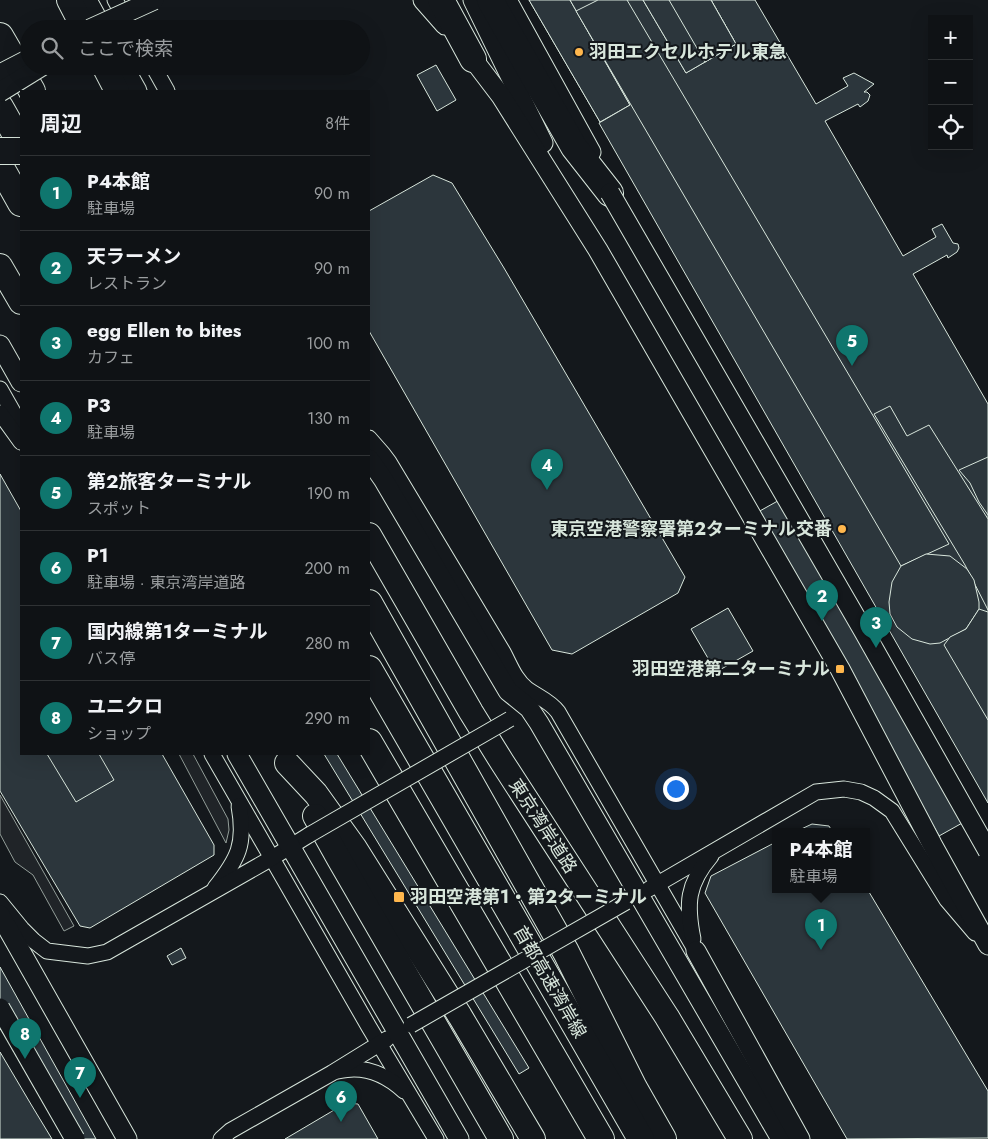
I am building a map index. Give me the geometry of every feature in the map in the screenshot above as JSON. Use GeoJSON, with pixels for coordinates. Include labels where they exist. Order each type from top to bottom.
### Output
{"type":"FeatureCollection","features":[{"type":"Feature","properties":{"kind":"highway"},"geometry":{"type":"LineString","coordinates":[[68,0],[79,20]]}},
{"type":"Feature","properties":{"kind":"highway"},"geometry":{"type":"LineString","coordinates":[[441,0],[473,59]]}},
{"type":"Feature","properties":{"kind":"highway"},"geometry":{"type":"LineString","coordinates":[[490,0],[574,146],[610,193]]}},
{"type":"Feature","properties":{"kind":"highway"},"geometry":{"type":"LineString","coordinates":[[0,36],[20,70]]}},
{"type":"Feature","properties":{"kind":"highway"},"geometry":{"type":"LineString","coordinates":[[23,75],[31,90]]}},
{"type":"Feature","properties":{"kind":"highway"},"geometry":{"type":"LineString","coordinates":[[109,75],[116,90]]}},
{"type":"Feature","properties":{"kind":"highway"},"geometry":{"type":"LineString","coordinates":[[0,107],[20,142]]}},
{"type":"Feature","properties":{"kind":"highway"},"geometry":{"type":"LineString","coordinates":[[0,151],[20,150]]}},
{"type":"Feature","properties":{"kind":"highway"},"geometry":{"type":"LineString","coordinates":[[0,166],[20,201]]}},
{"type":"Feature","properties":{"kind":"highway"},"geometry":{"type":"LineString","coordinates":[[0,266],[20,300]]}},
{"type":"Feature","properties":{"kind":"highway","name":"東京湾岸道路"},"geometry":{"type":"LineString","coordinates":[[370,537],[471,712],[667,1017],[740,1139]]}},
{"type":"Feature","properties":{"kind":"highway"},"geometry":{"type":"LineString","coordinates":[[370,605],[566,952],[634,1088],[663,1139]]}},
{"type":"Feature","properties":{"kind":"highway","name":"首都高速湾岸線"},"geometry":{"type":"LineString","coordinates":[[370,672],[641,1139]]}},
{"type":"Feature","properties":{"kind":"highway","name":"首都高速湾岸線"},"geometry":{"type":"LineString","coordinates":[[370,744],[601,1139]]}},
{"type":"Feature","properties":{"kind":"highway"},"geometry":{"type":"LineString","coordinates":[[366,755],[390,778]]}},
{"type":"Feature","properties":{"kind":"highway"},"geometry":{"type":"LineString","coordinates":[[284,758],[339,859],[502,1139]]}},
{"type":"Feature","properties":{"kind":"highway"},"geometry":{"type":"LineString","coordinates":[[284,758],[316,794],[354,847],[460,1016],[533,1139]]}},
{"type":"Feature","properties":{"kind":"street"},"geometry":{"type":"LineString","coordinates":[[87,0],[98,20]]}},
{"type":"Feature","properties":{"kind":"street"},"geometry":{"type":"LineString","coordinates":[[115,0],[126,20]]}},
{"type":"Feature","properties":{"kind":"street"},"geometry":{"type":"LineString","coordinates":[[110,20],[155,0]]}},
{"type":"Feature","properties":{"kind":"street"},"geometry":{"type":"LineString","coordinates":[[124,20],[155,0]]}},
{"type":"Feature","properties":{"kind":"street"},"geometry":{"type":"LineString","coordinates":[[423,0],[473,59],[501,96],[618,283],[840,669],[932,844],[988,945]]}},
{"type":"Feature","properties":{"kind":"street"},"geometry":{"type":"LineString","coordinates":[[473,0],[589,236]]}},
{"type":"Feature","properties":{"kind":"street"},"geometry":{"type":"LineString","coordinates":[[507,0],[585,141],[610,193],[863,630],[988,851]]}},
{"type":"Feature","properties":{"kind":"street"},"geometry":{"type":"LineString","coordinates":[[0,74],[20,64]]}},
{"type":"Feature","properties":{"kind":"street"},"geometry":{"type":"LineString","coordinates":[[0,92],[27,75]]}},
{"type":"Feature","properties":{"kind":"street"},"geometry":{"type":"LineString","coordinates":[[128,75],[135,90]]}},
{"type":"Feature","properties":{"kind":"street"},"geometry":{"type":"LineString","coordinates":[[157,75],[166,90]]}},
{"type":"Feature","properties":{"kind":"street"},"geometry":{"type":"LineString","coordinates":[[0,345],[20,380]]}},
{"type":"Feature","properties":{"kind":"street"},"geometry":{"type":"LineString","coordinates":[[0,389],[20,424]]}},
{"type":"Feature","properties":{"kind":"street"},"geometry":{"type":"LineString","coordinates":[[0,414],[20,441]]}},
{"type":"Feature","properties":{"kind":"street"},"geometry":{"type":"LineString","coordinates":[[370,439],[389,462],[517,678],[526,688],[551,704],[558,712],[696,950],[800,1139]]}},
{"type":"Feature","properties":{"kind":"street"},"geometry":{"type":"LineString","coordinates":[[370,460],[508,691],[529,708],[539,723],[633,898],[781,1139]]}},
{"type":"Feature","properties":{"kind":"street"},"geometry":{"type":"LineString","coordinates":[[0,902],[22,929],[47,950],[88,956],[107,952],[529,708]]}},
{"type":"Feature","properties":{"kind":"street"},"geometry":{"type":"LineString","coordinates":[[213,755],[369,1027],[436,1139]]}},
{"type":"Feature","properties":{"kind":"street"},"geometry":{"type":"LineString","coordinates":[[238,755],[290,846],[405,1028],[459,1139]]}},
{"type":"Feature","properties":{"kind":"street"},"geometry":{"type":"LineString","coordinates":[[221,1139],[405,1028],[816,792],[844,789],[861,792],[874,798],[892,811],[947,900],[988,949]]}},
{"type":"Feature","properties":{"kind":"street"},"geometry":{"type":"LineString","coordinates":[[212,892],[238,855],[242,837],[242,820],[236,795]]}},
{"type":"Feature","properties":{"kind":"street"},"geometry":{"type":"LineString","coordinates":[[696,950],[689,911],[690,893],[695,878],[716,849]]}},
{"type":"Feature","properties":{"kind":"street"},"geometry":{"type":"LineString","coordinates":[[0,915],[127,1139]]}},
{"type":"Feature","properties":{"kind":"street"},"geometry":{"type":"LineString","coordinates":[[0,1008],[75,1139]]}},
{"type":"Feature","properties":{"kind":"street"},"geometry":{"type":"LineString","coordinates":[[332,1073],[354,1069],[370,1072],[396,1083],[411,1096]]}},
{"type":"Feature","properties":{"kind":"shaded area"},"geometry":{"type":"Polygon","coordinates":[[[180,755],[194,755],[228,819],[229,830],[226,843],[180,755]]]}},
{"type":"Feature","properties":{"kind":"shaded area"},"geometry":{"type":"Polygon","coordinates":[[[0,795],[74,926],[64,931],[33,875],[15,862],[0,834],[0,795]]]}},
{"type":"Feature","properties":{"kind":"building","name":"羽田エクセルホテル東急"},"geometry":{"type":"Polygon","coordinates":[[[529,0],[570,0],[630,105],[600,122],[529,0]]]}},
{"type":"Feature","properties":{"kind":"building","name":"羽田エクセルホテル東急"},"geometry":{"type":"Polygon","coordinates":[[[529,0],[570,0],[630,105],[600,122],[529,0]]]}},
{"type":"Feature","properties":{"kind":"building"},"geometry":{"type":"Polygon","coordinates":[[[570,0],[643,0],[686,73],[736,44],[711,0],[755,0],[816,104],[848,86],[843,78],[854,73],[874,84],[864,92],[870,95],[868,101],[860,107],[858,104],[825,121],[903,256],[936,237],[932,229],[942,224],[953,243],[958,244],[957,252],[948,258],[947,255],[913,274],[988,404],[988,803],[599,123],[630,105],[570,0]]]}},
{"type":"Feature","properties":{"kind":"building"},"geometry":{"type":"Polygon","coordinates":[[[598,0],[627,0],[949,544],[901,566],[576,11],[598,0]]]}},
{"type":"Feature","properties":{"kind":"building","name":"羽田エクセルホテル東急"},"geometry":{"type":"Polygon","coordinates":[[[643,0],[711,0],[736,44],[686,73],[643,0]]]}},
{"type":"Feature","properties":{"kind":"building","name":"羽田エクセルホテル東急"},"geometry":{"type":"Polygon","coordinates":[[[669,0],[711,0],[736,44],[705,62],[669,0]]]}},
{"type":"Feature","properties":{"kind":"building"},"geometry":{"type":"Polygon","coordinates":[[[436,65],[456,100],[437,111],[417,75],[436,65]]]}},
{"type":"Feature","properties":{"kind":"building"},"geometry":{"type":"Polygon","coordinates":[[[433,175],[452,183],[685,577],[678,593],[572,654],[552,650],[370,333],[370,210],[433,175]]]}},
{"type":"Feature","properties":{"kind":"building"},"geometry":{"type":"Polygon","coordinates":[[[890,406],[907,436],[929,425],[988,519],[988,610],[965,565],[874,414],[890,406]]]}},
{"type":"Feature","properties":{"kind":"building"},"geometry":{"type":"Polygon","coordinates":[[[988,457],[988,515],[970,483],[959,470],[988,457]]]}},
{"type":"Feature","properties":{"kind":"building"},"geometry":{"type":"Polygon","coordinates":[[[0,474],[20,509],[20,755],[163,755],[214,845],[214,855],[90,928],[80,926],[0,791],[0,474]]]}},
{"type":"Feature","properties":{"kind":"building"},"geometry":{"type":"Polygon","coordinates":[[[783,498],[964,822],[939,836],[758,512],[783,498]]]}},
{"type":"Feature","properties":{"kind":"building"},"geometry":{"type":"Polygon","coordinates":[[[926,554],[950,556],[967,569],[974,580],[979,602],[979,609],[966,629],[940,643],[930,644],[912,639],[897,627],[890,614],[889,602],[892,582],[901,566],[926,554]]]}},
{"type":"Feature","properties":{"kind":"building"},"geometry":{"type":"Polygon","coordinates":[[[728,608],[753,651],[716,672],[691,629],[728,608]]]}},
{"type":"Feature","properties":{"kind":"building"},"geometry":{"type":"Polygon","coordinates":[[[979,609],[988,612],[988,720],[944,645],[950,637],[966,629],[979,609]]]}},
{"type":"Feature","properties":{"kind":"building"},"geometry":{"type":"Polygon","coordinates":[[[48,755],[100,755],[114,780],[76,802],[48,755]]]}},
{"type":"Feature","properties":{"kind":"building"},"geometry":{"type":"Polygon","coordinates":[[[325,755],[338,755],[529,1068],[519,1074],[325,755]]]}},
{"type":"Feature","properties":{"kind":"building"},"geometry":{"type":"Polygon","coordinates":[[[812,824],[829,826],[830,828],[803,828],[812,824]]]}},
{"type":"Feature","properties":{"kind":"building"},"geometry":{"type":"Polygon","coordinates":[[[772,844],[772,893],[870,893],[988,1091],[988,1138],[847,1139],[705,893],[711,876],[772,844]]]}},
{"type":"Feature","properties":{"kind":"building"},"geometry":{"type":"Polygon","coordinates":[[[181,948],[186,958],[172,965],[167,956],[181,948]]]}},
{"type":"Feature","properties":{"kind":"building"},"geometry":{"type":"Polygon","coordinates":[[[0,967],[96,1139],[64,1139],[0,1025],[0,967]]]}},
{"type":"Feature","properties":{"kind":"building"},"geometry":{"type":"Polygon","coordinates":[[[0,1052],[32,1106],[52,1139],[0,1139],[0,1052]]]}},
{"type":"Feature","properties":{"kind":"building"},"geometry":{"type":"Polygon","coordinates":[[[346,1103],[358,1104],[378,1139],[285,1139],[346,1103]]]}},
{"type":"Feature","properties":{"kind":"place","name":"羽田エクセルホテル東急"},"geometry":{"type":"Point","coordinates":[579,52]}},
{"type":"Feature","properties":{"kind":"place","name":"第2旅客ターミナル"},"geometry":{"type":"Point","coordinates":[852,366]}},
{"type":"Feature","properties":{"kind":"place","name":"P3"},"geometry":{"type":"Point","coordinates":[547,490]}},
{"type":"Feature","properties":{"kind":"place","name":"東京空港警察署第2ターミナル交番"},"geometry":{"type":"Point","coordinates":[842,529]}},
{"type":"Feature","properties":{"kind":"place","name":"天ラーメン"},"geometry":{"type":"Point","coordinates":[822,621]}},
{"type":"Feature","properties":{"kind":"place","name":"egg Ellen to bites"},"geometry":{"type":"Point","coordinates":[876,648]}},
{"type":"Feature","properties":{"kind":"place","name":"羽田空港第二ターミナル"},"geometry":{"type":"Point","coordinates":[840,669]}},
{"type":"Feature","properties":{"kind":"place","name":"羽田空港第1・第2ターミナル"},"geometry":{"type":"Point","coordinates":[399,897]}},
{"type":"Feature","properties":{"kind":"place","name":"P4本館"},"geometry":{"type":"Point","coordinates":[821,950]}},
{"type":"Feature","properties":{"kind":"place","name":"ユニクロ"},"geometry":{"type":"Point","coordinates":[25,1059]}},
{"type":"Feature","properties":{"kind":"place","name":"国内線第1ターミナル"},"geometry":{"type":"Point","coordinates":[80,1098]}},
{"type":"Feature","properties":{"kind":"place","name":"P1"},"geometry":{"type":"Point","coordinates":[341,1122]}}]}
